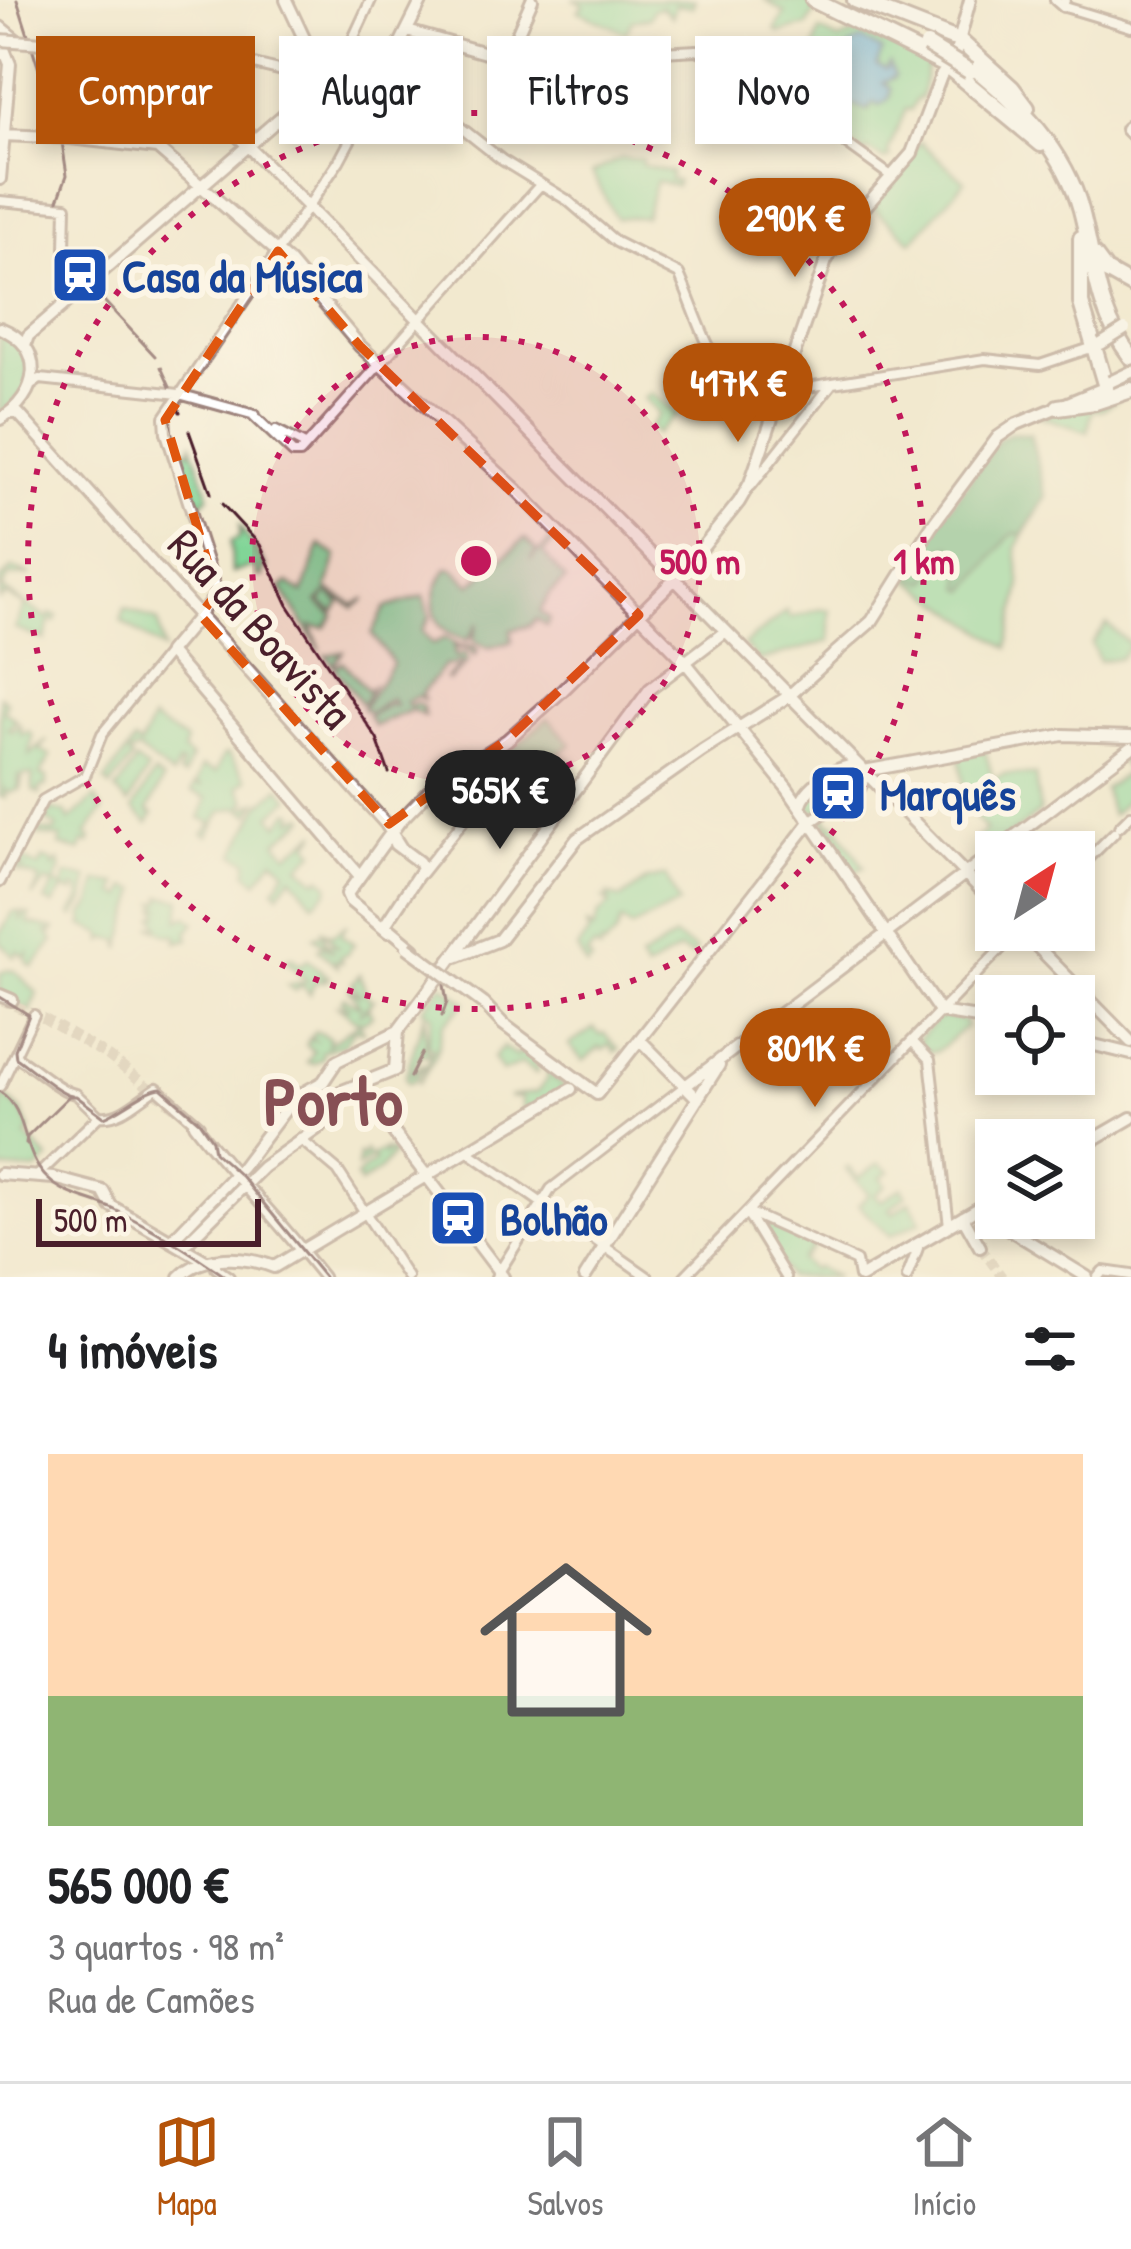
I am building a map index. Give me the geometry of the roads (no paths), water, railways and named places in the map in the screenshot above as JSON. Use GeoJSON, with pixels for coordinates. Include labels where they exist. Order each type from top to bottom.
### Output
{"type":"FeatureCollection","features":[{"type":"Feature","properties":{"kind":"highway"},"geometry":{"type":"LineString","coordinates":[[813,0],[927,43],[956,36],[972,69]]}},
{"type":"Feature","properties":{"kind":"highway"},"geometry":{"type":"LineString","coordinates":[[826,0],[927,43]]}},
{"type":"Feature","properties":{"kind":"highway"},"geometry":{"type":"LineString","coordinates":[[840,0],[927,43],[943,68],[972,69]]}},
{"type":"Feature","properties":{"kind":"highway"},"geometry":{"type":"LineString","coordinates":[[855,0],[972,69],[1040,137],[1064,181],[1102,308],[1131,357]]}},
{"type":"Feature","properties":{"kind":"highway"},"geometry":{"type":"LineString","coordinates":[[1083,235],[1099,262],[1131,283]]}},
{"type":"Feature","properties":{"kind":"highway"},"geometry":{"type":"LineString","coordinates":[[1083,235],[1081,303],[1131,372]]}},
{"type":"Feature","properties":{"kind":"highway"},"geometry":{"type":"LineString","coordinates":[[1107,339],[1107,384]]}},
{"type":"Feature","properties":{"kind":"highway"},"geometry":{"type":"LineString","coordinates":[[1107,339],[1105,364],[1131,388]]}},
{"type":"Feature","properties":{"kind":"highway"},"geometry":{"type":"LineString","coordinates":[[1049,410],[1095,402],[1131,388]]}},
{"type":"Feature","properties":{"kind":"main road"},"geometry":{"type":"LineString","coordinates":[[286,0],[301,36]]}},
{"type":"Feature","properties":{"kind":"main road"},"geometry":{"type":"LineString","coordinates":[[404,36],[422,0]]}},
{"type":"Feature","properties":{"kind":"main road"},"geometry":{"type":"LineString","coordinates":[[488,1008],[440,974],[385,921],[347,894],[392,826],[438,782],[507,740],[675,580],[746,492],[758,472],[826,261],[836,242],[912,153],[970,0]]}},
{"type":"Feature","properties":{"kind":"main road"},"geometry":{"type":"LineString","coordinates":[[519,36],[537,3]]}},
{"type":"Feature","properties":{"kind":"main road"},"geometry":{"type":"LineString","coordinates":[[0,27],[8,37],[19,40]]}},
{"type":"Feature","properties":{"kind":"main road"},"geometry":{"type":"LineString","coordinates":[[406,31],[487,54]]}},
{"type":"Feature","properties":{"kind":"main road"},"geometry":{"type":"LineString","coordinates":[[11,60],[1,41],[36,42]]}},
{"type":"Feature","properties":{"kind":"main road"},"geometry":{"type":"LineString","coordinates":[[0,179],[11,60],[17,45],[36,45]]}},
{"type":"Feature","properties":{"kind":"main road"},"geometry":{"type":"LineString","coordinates":[[21,341],[279,116]]}},
{"type":"Feature","properties":{"kind":"main road"},"geometry":{"type":"LineString","coordinates":[[3,135],[154,146],[278,251],[348,334],[502,476],[685,662],[734,731],[805,810],[940,1012],[975,1017]]}},
{"type":"Feature","properties":{"kind":"main road"},"geometry":{"type":"LineString","coordinates":[[248,146],[675,580],[793,691],[975,883]]}},
{"type":"Feature","properties":{"kind":"main road"},"geometry":{"type":"LineString","coordinates":[[0,328],[21,341],[36,379],[22,402],[5,416]]}},
{"type":"Feature","properties":{"kind":"main road"},"geometry":{"type":"LineString","coordinates":[[460,950],[481,950],[500,940],[577,839],[793,691],[872,621],[924,530],[992,439],[1010,424],[1131,372]]}},
{"type":"Feature","properties":{"kind":"main road"},"geometry":{"type":"LineString","coordinates":[[22,402],[22,411],[96,497]]}},
{"type":"Feature","properties":{"kind":"main road"},"geometry":{"type":"LineString","coordinates":[[5,416],[18,413],[96,497]]}},
{"type":"Feature","properties":{"kind":"main road","name":"Rua da Boavista"},"geometry":{"type":"LineString","coordinates":[[96,497],[392,826],[401,848],[421,864],[421,874]]}},
{"type":"Feature","properties":{"kind":"main road"},"geometry":{"type":"LineString","coordinates":[[200,615],[169,652],[359,874]]}},
{"type":"Feature","properties":{"kind":"main road"},"geometry":{"type":"LineString","coordinates":[[239,1180],[293,1132],[293,1098],[323,1082],[338,1061],[393,1035],[645,698],[726,631]]}},
{"type":"Feature","properties":{"kind":"main road"},"geometry":{"type":"LineString","coordinates":[[402,942],[578,1083],[600,1090],[761,885],[805,810],[808,790],[844,766],[862,769],[1063,736],[1130,741]]}},
{"type":"Feature","properties":{"kind":"main road"},"geometry":{"type":"LineString","coordinates":[[684,1087],[711,1071],[1130,741]]}},
{"type":"Feature","properties":{"kind":"main road"},"geometry":{"type":"LineString","coordinates":[[805,810],[860,788],[862,769]]}},
{"type":"Feature","properties":{"kind":"main road"},"geometry":{"type":"LineString","coordinates":[[381,846],[389,842],[401,848]]}},
{"type":"Feature","properties":{"kind":"main road"},"geometry":{"type":"LineString","coordinates":[[385,921],[421,874]]}},
{"type":"Feature","properties":{"kind":"main road"},"geometry":{"type":"LineString","coordinates":[[1040,951],[1130,1048]]}},
{"type":"Feature","properties":{"kind":"main road"},"geometry":{"type":"LineString","coordinates":[[180,1277],[184,1251],[201,1219],[239,1180],[293,1132],[321,1126],[337,1095],[348,1087],[395,1070],[393,1035]]}},
{"type":"Feature","properties":{"kind":"main road"},"geometry":{"type":"LineString","coordinates":[[640,1040],[698,1099]]}},
{"type":"Feature","properties":{"kind":"main road"},"geometry":{"type":"LineString","coordinates":[[1095,1043],[1130,1048]]}},
{"type":"Feature","properties":{"kind":"main road"},"geometry":{"type":"LineString","coordinates":[[585,1277],[711,1071]]}},
{"type":"Feature","properties":{"kind":"main road"},"geometry":{"type":"LineString","coordinates":[[364,1081],[363,1091],[499,1275]]}},
{"type":"Feature","properties":{"kind":"main road"},"geometry":{"type":"LineString","coordinates":[[0,1174],[37,1176],[100,1190],[109,1204],[184,1251],[212,1261],[252,1259],[273,1267],[578,1083]]}},
{"type":"Feature","properties":{"kind":"main road"},"geometry":{"type":"LineString","coordinates":[[1095,1139],[1131,1118]]}},
{"type":"Feature","properties":{"kind":"main road"},"geometry":{"type":"LineString","coordinates":[[193,1120],[302,1251]]}},
{"type":"Feature","properties":{"kind":"main road"},"geometry":{"type":"LineString","coordinates":[[860,1277],[975,1212]]}},
{"type":"Feature","properties":{"kind":"main road"},"geometry":{"type":"LineString","coordinates":[[964,1217],[980,1247]]}},
{"type":"Feature","properties":{"kind":"main road"},"geometry":{"type":"LineString","coordinates":[[1024,1239],[1084,1277]]}},
{"type":"Feature","properties":{"kind":"street"},"geometry":{"type":"LineString","coordinates":[[354,36],[369,0]]}},
{"type":"Feature","properties":{"kind":"street"},"geometry":{"type":"LineString","coordinates":[[1062,2],[1131,25]]}},
{"type":"Feature","properties":{"kind":"street"},"geometry":{"type":"LineString","coordinates":[[671,52],[698,50],[747,72],[893,177]]}},
{"type":"Feature","properties":{"kind":"street"},"geometry":{"type":"LineString","coordinates":[[463,133],[567,200],[616,242],[681,276],[685,297],[717,364],[750,406],[773,417]]}},
{"type":"Feature","properties":{"kind":"street"},"geometry":{"type":"LineString","coordinates":[[200,615],[215,588],[165,428],[166,414],[348,144]]}},
{"type":"Feature","properties":{"kind":"street"},"geometry":{"type":"LineString","coordinates":[[36,379],[179,394],[265,419],[282,439],[302,447],[541,184]]}},
{"type":"Feature","properties":{"kind":"street"},"geometry":{"type":"LineString","coordinates":[[0,201],[66,206],[64,247],[92,278]]}},
{"type":"Feature","properties":{"kind":"street"},"geometry":{"type":"LineString","coordinates":[[782,391],[985,358],[1040,365],[1107,339]]}},
{"type":"Feature","properties":{"kind":"street"},"geometry":{"type":"LineString","coordinates":[[758,472],[828,387]]}},
{"type":"Feature","properties":{"kind":"street"},"geometry":{"type":"LineString","coordinates":[[0,883],[43,800],[86,774],[102,734],[169,652]]}},
{"type":"Feature","properties":{"kind":"street"},"geometry":{"type":"LineString","coordinates":[[421,874],[473,809],[473,799],[458,784],[468,767]]}},
{"type":"Feature","properties":{"kind":"street"},"geometry":{"type":"LineString","coordinates":[[1095,852],[1131,815]]}},
{"type":"Feature","properties":{"kind":"street"},"geometry":{"type":"LineString","coordinates":[[684,1277],[999,951]]}},
{"type":"Feature","properties":{"kind":"street"},"geometry":{"type":"LineString","coordinates":[[0,1086],[34,1015]]}},
{"type":"Feature","properties":{"kind":"street"},"geometry":{"type":"LineString","coordinates":[[913,1041],[930,1060],[949,1226]]}},
{"type":"Feature","properties":{"kind":"street"},"geometry":{"type":"LineString","coordinates":[[15,1056],[66,1093],[76,1094],[99,1116],[106,1118],[160,1089],[193,1120]]}},
{"type":"Feature","properties":{"kind":"street"},"geometry":{"type":"LineString","coordinates":[[499,1275],[553,1187],[684,1087]]}},
{"type":"Feature","properties":{"kind":"street"},"geometry":{"type":"LineString","coordinates":[[37,1176],[99,1116]]}},
{"type":"Feature","properties":{"kind":"street"},"geometry":{"type":"LineString","coordinates":[[293,1132],[338,1171],[407,1277]]}},
{"type":"Feature","properties":{"kind":"street"},"geometry":{"type":"LineString","coordinates":[[465,1150],[647,1277]]}},
{"type":"Feature","properties":{"kind":"street"},"geometry":{"type":"LineString","coordinates":[[747,1211],[786,1277]]}},
{"type":"Feature","properties":{"kind":"street"},"geometry":{"type":"LineString","coordinates":[[747,1211],[856,1261],[860,1277]]}},
{"type":"Feature","properties":{"kind":"street"},"geometry":{"type":"LineString","coordinates":[[907,1277],[922,1244]]}},
{"type":"Feature","properties":{"kind":"street"},"geometry":{"type":"LineString","coordinates":[[302,1251],[323,1277]]}},
{"type":"Feature","properties":{"kind":"street"},"geometry":{"type":"LineString","coordinates":[[212,1261],[229,1277]]}},
{"type":"Feature","properties":{"kind":"street"},"geometry":{"type":"LineString","coordinates":[[1098,1277],[1103,1270],[1131,1275]]}},
{"type":"Feature","properties":{"kind":"water"},"geometry":{"type":"Polygon","coordinates":[[[862,40],[882,51],[877,66],[886,70],[890,64],[895,77],[883,82],[891,88],[889,99],[879,105],[874,102],[867,110],[852,105],[852,46],[862,40]]]}},
{"type":"Feature","properties":{"kind":"tunnel"},"geometry":{"type":"LineString","coordinates":[[1,1000],[108,1056],[178,1110]]}},
{"type":"Feature","properties":{"kind":"tunnel"},"geometry":{"type":"LineString","coordinates":[[980,1247],[1002,1277]]}},
{"type":"Feature","properties":{"kind":"tram line"},"geometry":{"type":"LineString","coordinates":[[17,0],[62,142],[67,175],[58,200]]}},
{"type":"Feature","properties":{"kind":"tram line"},"geometry":{"type":"LineString","coordinates":[[92,288],[155,356]]}},
{"type":"Feature","properties":{"kind":"tram line"},"geometry":{"type":"LineString","coordinates":[[161,367],[170,387]]}},
{"type":"Feature","properties":{"kind":"tram line"},"geometry":{"type":"LineString","coordinates":[[177,405],[180,412]]}},
{"type":"Feature","properties":{"kind":"tram line"},"geometry":{"type":"LineString","coordinates":[[189,431],[211,493]]}},
{"type":"Feature","properties":{"kind":"tram line"},"geometry":{"type":"LineString","coordinates":[[222,504],[260,545],[288,605],[377,739],[389,773]]}},
{"type":"Feature","properties":{"kind":"tram line"},"geometry":{"type":"LineString","coordinates":[[442,1016],[447,1002],[444,985]]}},
{"type":"Feature","properties":{"kind":"tram line"},"geometry":{"type":"LineString","coordinates":[[0,997],[29,1015],[16,1058],[72,1095]]}},
{"type":"Feature","properties":{"kind":"tram line"},"geometry":{"type":"LineString","coordinates":[[410,1077],[422,1053]]}},
{"type":"Feature","properties":{"kind":"tram line"},"geometry":{"type":"LineString","coordinates":[[26,1144],[27,1137],[69,1096],[76,1096],[104,1117],[161,1088],[199,1121],[214,1152],[242,1177],[324,1277]]}},
{"type":"Feature","properties":{"kind":"tram line"},"geometry":{"type":"LineString","coordinates":[[0,1092],[16,1110],[33,1157],[48,1179],[143,1225],[226,1277]]}},
{"type":"Feature","properties":{"kind":"place","name":"Casa da Música"},"geometry":{"type":"Point","coordinates":[80,275]}},
{"type":"Feature","properties":{"kind":"place","name":"Marquês"},"geometry":{"type":"Point","coordinates":[838,793]}},
{"type":"Feature","properties":{"kind":"place","name":"Bolhão"},"geometry":{"type":"Point","coordinates":[458,1218]}},
{"type":"Feature","properties":{"kind":"district","name":"Porto"},"geometry":{"type":"Point","coordinates":[333,1100]}}]}
